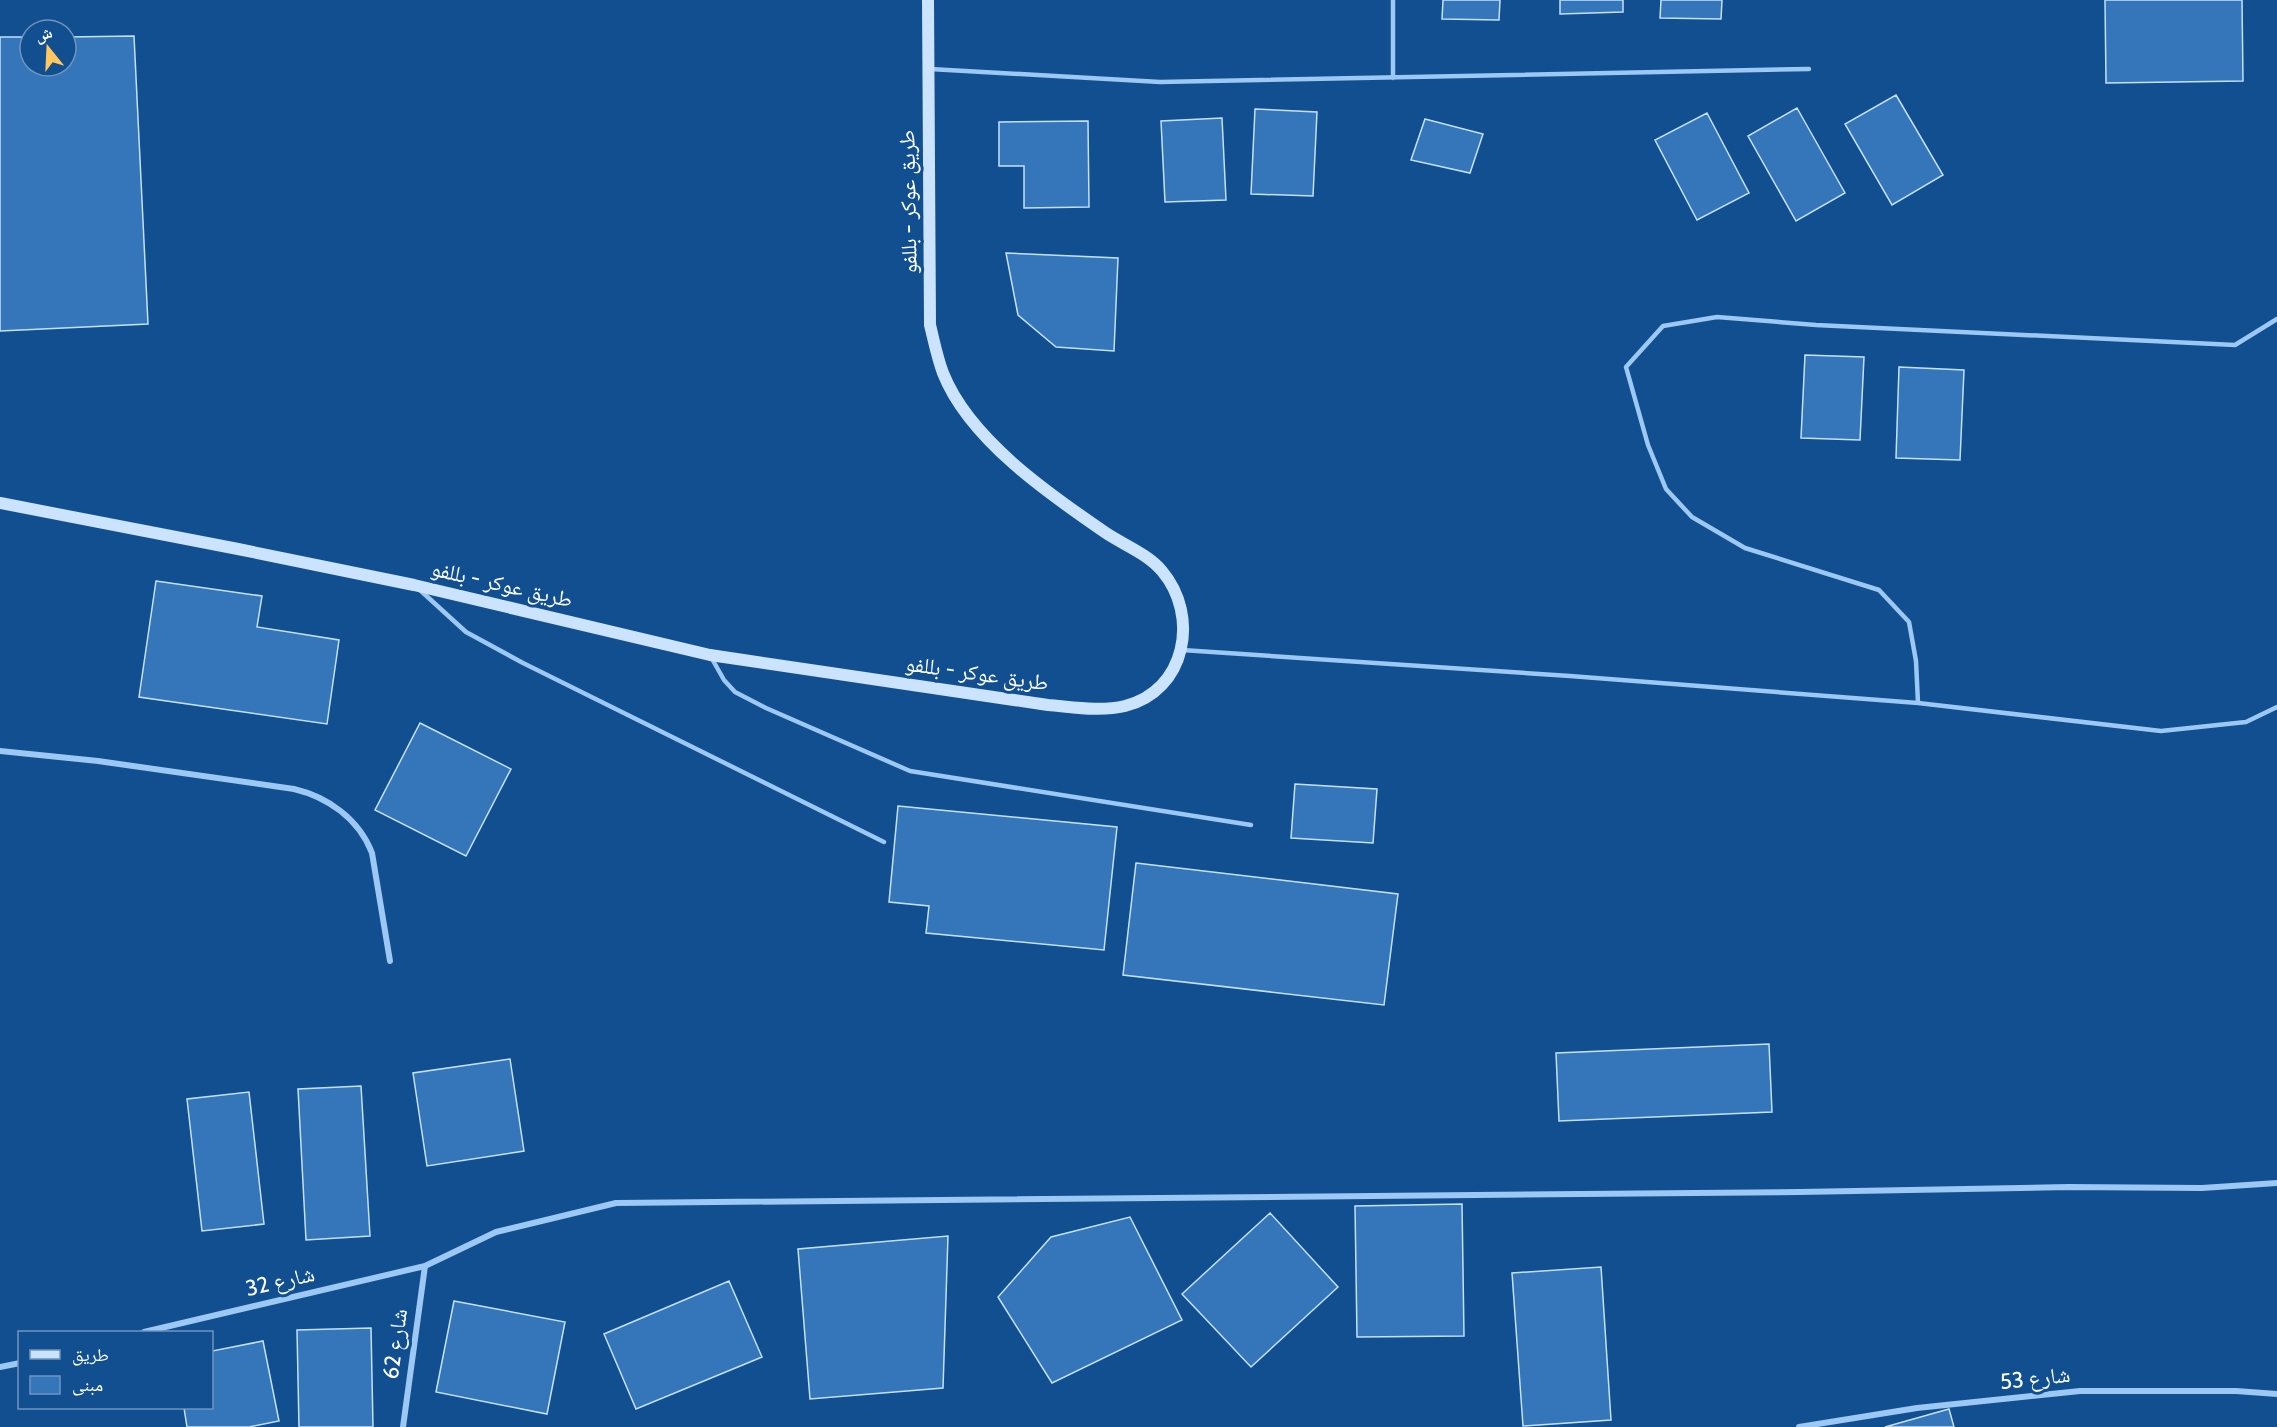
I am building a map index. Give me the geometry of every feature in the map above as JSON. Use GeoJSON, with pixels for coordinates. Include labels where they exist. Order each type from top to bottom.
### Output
{"type":"FeatureCollection","features":[{"type":"Feature","properties":{"kind":"street","name":"طريق عوكر - بللفو"},"geometry":{"type":"LineString","coordinates":[[0,503],[414,585],[710,655],[1048,705],[1098,710],[1125,706],[1146,698],[1167,676],[1178,661],[1182,650],[1183,621],[1180,601],[1162,571],[1144,556],[1107,534],[1051,494],[1008,459],[985,437],[965,412],[943,374],[930,325],[928,0]]}},
{"type":"Feature","properties":{"kind":"street"},"geometry":{"type":"LineString","coordinates":[[0,752],[98,761],[316,794],[344,814],[360,829],[367,840],[372,853],[390,961]]}},
{"type":"Feature","properties":{"kind":"street","name":"شارع 32"},"geometry":{"type":"LineString","coordinates":[[148,1331],[425,1266],[496,1232],[616,1203],[1763,1193],[2068,1187],[2202,1188],[2277,1183]]}},
{"type":"Feature","properties":{"kind":"street","name":"شارع 62"},"geometry":{"type":"LineString","coordinates":[[403,1427],[425,1266]]}},
{"type":"Feature","properties":{"kind":"street"},"geometry":{"type":"LineString","coordinates":[[0,1367],[18,1363]]}},
{"type":"Feature","properties":{"kind":"street","name":"شارع 53"},"geometry":{"type":"LineString","coordinates":[[1799,1427],[1917,1408],[2080,1391],[2236,1390],[2277,1394]]}},
{"type":"Feature","properties":{"kind":"lane"},"geometry":{"type":"LineString","coordinates":[[1393,0],[1393,78]]}},
{"type":"Feature","properties":{"kind":"lane"},"geometry":{"type":"LineString","coordinates":[[927,69],[1160,82],[1809,69]]}},
{"type":"Feature","properties":{"kind":"lane"},"geometry":{"type":"LineString","coordinates":[[1918,703],[1916,661],[1910,622],[1879,590],[1745,548],[1692,517],[1666,489],[1648,444],[1626,367],[1663,326],[1717,317],[1816,325],[2235,345],[2277,319]]}},
{"type":"Feature","properties":{"kind":"lane"},"geometry":{"type":"LineString","coordinates":[[414,585],[466,632],[523,663],[884,842]]}},
{"type":"Feature","properties":{"kind":"lane"},"geometry":{"type":"LineString","coordinates":[[1182,650],[1570,676],[1918,703],[2162,731],[2246,722],[2277,707]]}},
{"type":"Feature","properties":{"kind":"lane"},"geometry":{"type":"LineString","coordinates":[[710,655],[724,680],[735,692],[765,708],[910,771],[1251,825]]}},
{"type":"Feature","properties":{"kind":"building"},"geometry":{"type":"Polygon","coordinates":[[[1443,0],[1500,0],[1499,20],[1442,19],[1443,0]]]}},
{"type":"Feature","properties":{"kind":"building"},"geometry":{"type":"Polygon","coordinates":[[[1560,0],[1623,0],[1623,12],[1560,14],[1560,0]]]}},
{"type":"Feature","properties":{"kind":"building"},"geometry":{"type":"Polygon","coordinates":[[[1661,0],[1722,0],[1721,19],[1660,18],[1661,0]]]}},
{"type":"Feature","properties":{"kind":"building"},"geometry":{"type":"Polygon","coordinates":[[[2105,0],[2242,0],[2243,81],[2106,83],[2105,0]]]}},
{"type":"Feature","properties":{"kind":"building"},"geometry":{"type":"Polygon","coordinates":[[[134,36],[148,324],[0,331],[0,37],[18,37],[18,78],[78,78],[78,37],[134,36]]]}},
{"type":"Feature","properties":{"kind":"building"},"geometry":{"type":"Polygon","coordinates":[[[1896,95],[1943,175],[1892,205],[1845,124],[1896,95]]]}},
{"type":"Feature","properties":{"kind":"building"},"geometry":{"type":"Polygon","coordinates":[[[1797,108],[1845,193],[1796,221],[1748,136],[1797,108]]]}},
{"type":"Feature","properties":{"kind":"building"},"geometry":{"type":"Polygon","coordinates":[[[1255,109],[1317,112],[1313,196],[1251,194],[1255,109]]]}},
{"type":"Feature","properties":{"kind":"building"},"geometry":{"type":"Polygon","coordinates":[[[1707,113],[1749,193],[1697,220],[1655,140],[1707,113]]]}},
{"type":"Feature","properties":{"kind":"building"},"geometry":{"type":"Polygon","coordinates":[[[1222,118],[1226,200],[1165,202],[1161,121],[1222,118]]]}},
{"type":"Feature","properties":{"kind":"building"},"geometry":{"type":"Polygon","coordinates":[[[1425,119],[1483,134],[1470,173],[1411,160],[1425,119]]]}},
{"type":"Feature","properties":{"kind":"building"},"geometry":{"type":"Polygon","coordinates":[[[1088,121],[1089,207],[1024,208],[1024,166],[999,166],[999,122],[1088,121]]]}},
{"type":"Feature","properties":{"kind":"building"},"geometry":{"type":"Polygon","coordinates":[[[1006,253],[1118,258],[1114,351],[1056,347],[1018,315],[1006,253]]]}},
{"type":"Feature","properties":{"kind":"building"},"geometry":{"type":"Polygon","coordinates":[[[1805,355],[1864,357],[1860,440],[1801,438],[1805,355]]]}},
{"type":"Feature","properties":{"kind":"building"},"geometry":{"type":"Polygon","coordinates":[[[1899,367],[1964,370],[1960,460],[1896,458],[1899,367]]]}},
{"type":"Feature","properties":{"kind":"building"},"geometry":{"type":"Polygon","coordinates":[[[156,581],[262,596],[257,627],[339,640],[327,724],[139,697],[156,581]]]}},
{"type":"Feature","properties":{"kind":"building"},"geometry":{"type":"Polygon","coordinates":[[[420,723],[511,769],[466,856],[375,810],[420,723]]]}},
{"type":"Feature","properties":{"kind":"building"},"geometry":{"type":"Polygon","coordinates":[[[1295,784],[1377,789],[1373,843],[1291,838],[1295,784]]]}},
{"type":"Feature","properties":{"kind":"building"},"geometry":{"type":"Polygon","coordinates":[[[898,806],[1117,827],[1104,950],[926,933],[929,906],[889,902],[898,806]]]}},
{"type":"Feature","properties":{"kind":"building"},"geometry":{"type":"Polygon","coordinates":[[[1136,863],[1398,894],[1384,1005],[1123,975],[1136,863]]]}},
{"type":"Feature","properties":{"kind":"building"},"geometry":{"type":"Polygon","coordinates":[[[1769,1044],[1772,1112],[1559,1121],[1556,1053],[1769,1044]]]}},
{"type":"Feature","properties":{"kind":"building"},"geometry":{"type":"Polygon","coordinates":[[[510,1059],[524,1151],[427,1166],[413,1073],[510,1059]]]}},
{"type":"Feature","properties":{"kind":"building"},"geometry":{"type":"Polygon","coordinates":[[[361,1086],[370,1236],[306,1240],[298,1089],[361,1086]]]}},
{"type":"Feature","properties":{"kind":"building"},"geometry":{"type":"Polygon","coordinates":[[[249,1092],[264,1224],[202,1231],[187,1099],[249,1092]]]}},
{"type":"Feature","properties":{"kind":"building"},"geometry":{"type":"Polygon","coordinates":[[[1462,1204],[1464,1336],[1357,1337],[1355,1206],[1462,1204]]]}},
{"type":"Feature","properties":{"kind":"building"},"geometry":{"type":"Polygon","coordinates":[[[1270,1213],[1338,1287],[1251,1367],[1182,1294],[1270,1213]]]}},
{"type":"Feature","properties":{"kind":"building"},"geometry":{"type":"Polygon","coordinates":[[[1130,1217],[1182,1320],[1052,1383],[998,1297],[1051,1237],[1130,1217]]]}},
{"type":"Feature","properties":{"kind":"building"},"geometry":{"type":"Polygon","coordinates":[[[948,1236],[943,1388],[810,1399],[798,1249],[948,1236]]]}},
{"type":"Feature","properties":{"kind":"building"},"geometry":{"type":"Polygon","coordinates":[[[1601,1267],[1611,1420],[1523,1426],[1512,1273],[1601,1267]]]}},
{"type":"Feature","properties":{"kind":"building"},"geometry":{"type":"Polygon","coordinates":[[[729,1281],[762,1357],[636,1409],[604,1334],[729,1281]]]}},
{"type":"Feature","properties":{"kind":"building"},"geometry":{"type":"Polygon","coordinates":[[[454,1301],[565,1322],[547,1414],[436,1392],[454,1301]]]}},
{"type":"Feature","properties":{"kind":"building"},"geometry":{"type":"Polygon","coordinates":[[[371,1328],[373,1427],[299,1427],[297,1330],[371,1328]]]}},
{"type":"Feature","properties":{"kind":"building"},"geometry":{"type":"Polygon","coordinates":[[[263,1341],[279,1421],[249,1427],[187,1427],[184,1409],[213,1409],[213,1351],[263,1341]]]}},
{"type":"Feature","properties":{"kind":"building"},"geometry":{"type":"Polygon","coordinates":[[[1949,1409],[1954,1427],[1885,1427],[1949,1409]]]}}]}
